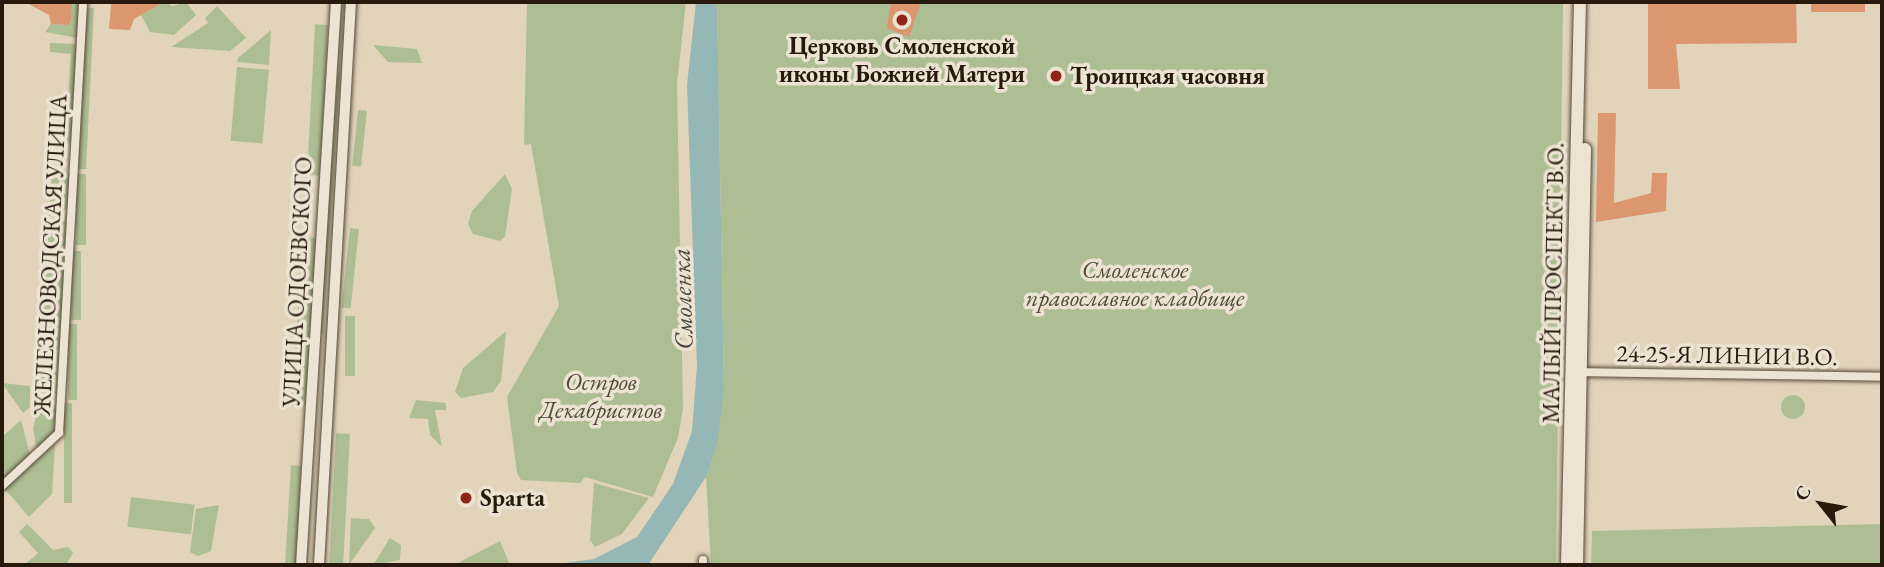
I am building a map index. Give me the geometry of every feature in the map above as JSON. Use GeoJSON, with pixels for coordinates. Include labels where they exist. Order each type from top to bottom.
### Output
{"type":"FeatureCollection","features":[{"type":"Feature","properties":{"kind":"main road","name":"МАЛЫЙ ПРОСПЕКТ В.О."},"geometry":{"type":"LineString","coordinates":[[1577,565],[1580,2]]}},
{"type":"Feature","properties":{"kind":"main road","name":"МАЛЫЙ ПРОСПЕКТ В.О."},"geometry":{"type":"LineString","coordinates":[[1567,565],[1588,2]]}},
{"type":"Feature","properties":{"kind":"street","name":"ЖЕЛЕЗНОВОДСКАЯ УЛИЦА"},"geometry":{"type":"LineString","coordinates":[[2,486],[59,433],[83,2]]}},
{"type":"Feature","properties":{"kind":"street","name":"УЛИЦА ОДОЕВСКОГО"},"geometry":{"type":"LineString","coordinates":[[301,565],[336,2]]}},
{"type":"Feature","properties":{"kind":"street","name":"УЛИЦА ОДОЕВСКОГО"},"geometry":{"type":"LineString","coordinates":[[319,565],[351,2]]}},
{"type":"Feature","properties":{"kind":"street"},"geometry":{"type":"LineString","coordinates":[[331,66],[348,67]]}},
{"type":"Feature","properties":{"kind":"street"},"geometry":{"type":"LineString","coordinates":[[314,341],[332,342]]}},
{"type":"Feature","properties":{"kind":"street","name":"24-25-Я ЛИНИИ В.О."},"geometry":{"type":"LineString","coordinates":[[1576,372],[1882,377]]}},
{"type":"Feature","properties":{"kind":"green space"},"geometry":{"type":"Polygon","coordinates":[[[72,2],[80,3],[78,38],[45,32],[51,24],[68,25],[72,2]]]}},
{"type":"Feature","properties":{"kind":"green space"},"geometry":{"type":"Polygon","coordinates":[[[164,2],[173,6],[186,2],[196,15],[174,35],[150,32],[141,15],[164,2]]]}},
{"type":"Feature","properties":{"kind":"green space","name":"Остров Декабристов"},"geometry":{"type":"Polygon","coordinates":[[[527,2],[686,2],[677,84],[683,409],[678,438],[653,497],[585,477],[580,483],[521,480],[517,473],[507,397],[559,306],[531,144],[524,145],[527,2]]]}},
{"type":"Feature","properties":{"kind":"green space","name":"Смоленское православное кладбище"},"geometry":{"type":"Polygon","coordinates":[[[717,2],[1563,2],[1556,565],[711,565],[706,477],[724,391],[717,2]]]}},
{"type":"Feature","properties":{"kind":"green space"},"geometry":{"type":"Polygon","coordinates":[[[217,6],[246,38],[230,51],[171,47],[208,23],[205,18],[217,6]]]}},
{"type":"Feature","properties":{"kind":"green space"},"geometry":{"type":"Polygon","coordinates":[[[86,8],[94,8],[86,169],[76,169],[86,8]]]}},
{"type":"Feature","properties":{"kind":"green space"},"geometry":{"type":"Polygon","coordinates":[[[315,24],[328,25],[320,176],[307,175],[315,24]]]}},
{"type":"Feature","properties":{"kind":"green space"},"geometry":{"type":"Polygon","coordinates":[[[271,30],[269,65],[237,62],[238,58],[271,30]]]}},
{"type":"Feature","properties":{"kind":"green space"},"geometry":{"type":"Polygon","coordinates":[[[50,43],[77,44],[71,141],[50,162],[51,143],[65,143],[71,54],[50,52],[50,43]]]}},
{"type":"Feature","properties":{"kind":"green space"},"geometry":{"type":"Polygon","coordinates":[[[373,45],[417,49],[422,63],[388,62],[373,45]]]}},
{"type":"Feature","properties":{"kind":"green space"},"geometry":{"type":"Polygon","coordinates":[[[237,67],[269,70],[262,144],[231,141],[237,67]]]}},
{"type":"Feature","properties":{"kind":"green space"},"geometry":{"type":"Polygon","coordinates":[[[338,72],[340,74],[323,335],[320,332],[338,72]]]}},
{"type":"Feature","properties":{"kind":"green space"},"geometry":{"type":"Polygon","coordinates":[[[358,110],[367,111],[361,167],[352,166],[358,110]]]}},
{"type":"Feature","properties":{"kind":"green space"},"geometry":{"type":"Polygon","coordinates":[[[52,172],[70,173],[68,208],[49,216],[52,172]]]}},
{"type":"Feature","properties":{"kind":"green space"},"geometry":{"type":"Polygon","coordinates":[[[76,174],[86,174],[86,245],[76,245],[76,174]]]}},
{"type":"Feature","properties":{"kind":"green space"},"geometry":{"type":"Polygon","coordinates":[[[505,174],[512,189],[505,237],[500,241],[473,234],[468,224],[472,211],[505,174]]]}},
{"type":"Feature","properties":{"kind":"green space"},"geometry":{"type":"Polygon","coordinates":[[[62,220],[68,222],[67,246],[47,246],[49,224],[62,220]]]}},
{"type":"Feature","properties":{"kind":"green space"},"geometry":{"type":"Polygon","coordinates":[[[350,228],[359,229],[351,309],[342,308],[350,228]]]}},
{"type":"Feature","properties":{"kind":"green space"},"geometry":{"type":"Polygon","coordinates":[[[303,237],[317,238],[305,407],[291,406],[303,237]]]}},
{"type":"Feature","properties":{"kind":"green space"},"geometry":{"type":"Polygon","coordinates":[[[47,251],[66,252],[58,394],[42,393],[38,385],[47,251]]]}},
{"type":"Feature","properties":{"kind":"green space"},"geometry":{"type":"Polygon","coordinates":[[[71,251],[81,251],[81,320],[71,320],[71,251]]]}},
{"type":"Feature","properties":{"kind":"green space"},"geometry":{"type":"Polygon","coordinates":[[[345,316],[355,316],[355,376],[345,376],[345,316]]]}},
{"type":"Feature","properties":{"kind":"green space"},"geometry":{"type":"Polygon","coordinates":[[[68,324],[77,324],[77,400],[68,400],[68,324]]]}},
{"type":"Feature","properties":{"kind":"green space"},"geometry":{"type":"Polygon","coordinates":[[[506,331],[501,381],[493,392],[461,398],[455,392],[463,368],[506,331]]]}},
{"type":"Feature","properties":{"kind":"green space"},"geometry":{"type":"Polygon","coordinates":[[[2,383],[30,386],[30,407],[23,413],[2,383]]]}},
{"type":"Feature","properties":{"kind":"green space"},"geometry":{"type":"Polygon","coordinates":[[[1793,395],[1804,402],[1805,407],[1798,418],[1793,419],[1782,412],[1781,407],[1788,396],[1793,395]]]}},
{"type":"Feature","properties":{"kind":"green space"},"geometry":{"type":"Polygon","coordinates":[[[416,400],[446,403],[446,410],[435,410],[442,447],[430,435],[428,419],[409,418],[416,400]]]}},
{"type":"Feature","properties":{"kind":"green space"},"geometry":{"type":"Polygon","coordinates":[[[39,403],[57,405],[56,429],[37,449],[33,429],[39,403]]]}},
{"type":"Feature","properties":{"kind":"green space"},"geometry":{"type":"Polygon","coordinates":[[[64,403],[72,403],[72,503],[64,503],[64,403]]]}},
{"type":"Feature","properties":{"kind":"green space"},"geometry":{"type":"Polygon","coordinates":[[[21,420],[30,455],[2,481],[2,437],[21,420]]]}},
{"type":"Feature","properties":{"kind":"green space"},"geometry":{"type":"Polygon","coordinates":[[[336,433],[350,434],[343,565],[329,564],[336,433]]]}},
{"type":"Feature","properties":{"kind":"green space"},"geometry":{"type":"Polygon","coordinates":[[[55,444],[52,494],[29,517],[5,489],[55,444]]]}},
{"type":"Feature","properties":{"kind":"green space"},"geometry":{"type":"Polygon","coordinates":[[[291,465],[301,466],[297,565],[285,565],[291,465]]]}},
{"type":"Feature","properties":{"kind":"green space"},"geometry":{"type":"Polygon","coordinates":[[[594,483],[649,498],[622,534],[595,547],[590,540],[594,483]]]}},
{"type":"Feature","properties":{"kind":"green space"},"geometry":{"type":"Polygon","coordinates":[[[131,497],[195,505],[191,535],[127,527],[131,497]]]}},
{"type":"Feature","properties":{"kind":"green space"},"geometry":{"type":"Polygon","coordinates":[[[219,505],[211,551],[198,556],[190,552],[196,509],[219,505]]]}},
{"type":"Feature","properties":{"kind":"green space"},"geometry":{"type":"Polygon","coordinates":[[[351,518],[369,519],[375,528],[349,565],[351,518]]]}},
{"type":"Feature","properties":{"kind":"green space"},"geometry":{"type":"Polygon","coordinates":[[[27,524],[53,550],[68,547],[73,553],[66,565],[24,565],[38,553],[19,532],[27,524]]]}},
{"type":"Feature","properties":{"kind":"green space"},"geometry":{"type":"Polygon","coordinates":[[[1882,524],[1882,565],[1591,565],[1592,531],[1882,524]]]}},
{"type":"Feature","properties":{"kind":"green space"},"geometry":{"type":"Polygon","coordinates":[[[390,538],[401,545],[400,560],[373,565],[390,538]]]}},
{"type":"Feature","properties":{"kind":"green space"},"geometry":{"type":"Polygon","coordinates":[[[500,541],[510,565],[454,565],[500,541]]]}},
{"type":"Feature","properties":{"kind":"water"},"geometry":{"type":"Polygon","coordinates":[[[696,2],[717,2],[724,391],[717,443],[706,477],[648,565],[550,565],[594,559],[637,537],[673,484],[692,431],[697,366],[687,85],[696,2]]]}},
{"type":"Feature","properties":{"kind":"building"},"geometry":{"type":"Polygon","coordinates":[[[25,2],[72,2],[71,20],[68,25],[51,24],[49,15],[25,2]]]}},
{"type":"Feature","properties":{"kind":"building"},"geometry":{"type":"Polygon","coordinates":[[[164,2],[134,19],[130,30],[109,29],[111,4],[164,2]]]}},
{"type":"Feature","properties":{"kind":"building","name":"Церковь Смоленской иконы Божией Матери"},"geometry":{"type":"Polygon","coordinates":[[[891,2],[921,2],[909,37],[887,28],[891,2]]]}},
{"type":"Feature","properties":{"kind":"building"},"geometry":{"type":"Polygon","coordinates":[[[1648,2],[1796,2],[1797,43],[1676,44],[1680,89],[1648,89],[1648,2]]]}},
{"type":"Feature","properties":{"kind":"building"},"geometry":{"type":"Polygon","coordinates":[[[1811,2],[1865,2],[1865,12],[1811,12],[1811,2]]]}},
{"type":"Feature","properties":{"kind":"building"},"geometry":{"type":"Polygon","coordinates":[[[1598,113],[1616,113],[1614,203],[1651,193],[1652,173],[1667,173],[1666,211],[1596,222],[1598,113]]]}},
{"type":"Feature","properties":{"kind":"place","name":"Церковь Смоленской иконы Божией Матери"},"geometry":{"type":"Point","coordinates":[902,20]}},
{"type":"Feature","properties":{"kind":"place","name":"Троицкая часовня"},"geometry":{"type":"Point","coordinates":[1056,76]}},
{"type":"Feature","properties":{"kind":"place","name":"Sparta"},"geometry":{"type":"Point","coordinates":[466,498]}},
{"type":"Feature","properties":{"kind":"water label","name":"Смоленка"},"geometry":{"type":"Point","coordinates":[683,299]}}]}
